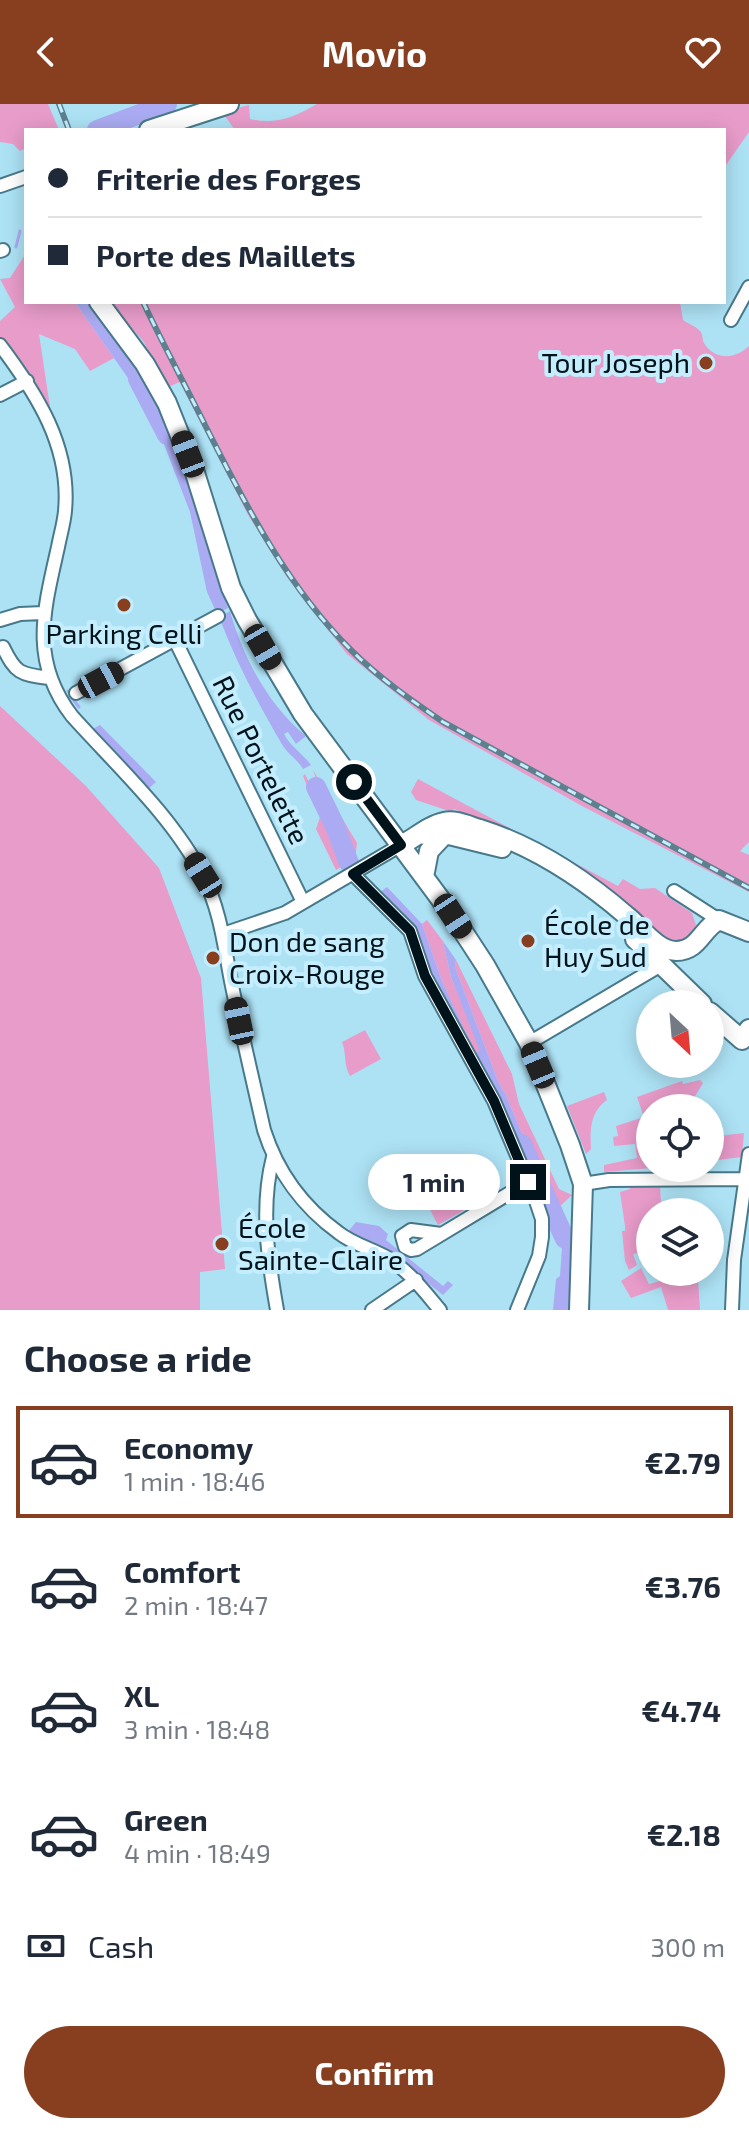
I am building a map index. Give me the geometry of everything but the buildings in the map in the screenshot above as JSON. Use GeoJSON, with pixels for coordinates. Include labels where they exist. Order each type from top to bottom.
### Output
{"type":"FeatureCollection","features":[{"type":"Feature","properties":{"kind":"main road"},"geometry":{"type":"LineString","coordinates":[[155,128],[229,104]]}},
{"type":"Feature","properties":{"kind":"main road"},"geometry":{"type":"LineString","coordinates":[[100,304],[145,364],[167,403],[195,473],[223,568],[239,605],[303,714],[401,845],[485,965],[529,1043],[583,1184],[581,1307]]}},
{"type":"Feature","properties":{"kind":"main road"},"geometry":{"type":"LineString","coordinates":[[401,845],[444,822],[457,822],[524,845],[578,879],[625,914],[659,945],[670,950],[693,946],[719,920],[749,932]]}},
{"type":"Feature","properties":{"kind":"main road"},"geometry":{"type":"LineString","coordinates":[[418,836],[445,834],[501,848],[547,871],[607,914],[687,990]]}},
{"type":"Feature","properties":{"kind":"main road"},"geometry":{"type":"LineString","coordinates":[[424,877],[429,851],[445,834]]}},
{"type":"Feature","properties":{"kind":"main road"},"geometry":{"type":"LineString","coordinates":[[724,1023],[747,1041]]}},
{"type":"Feature","properties":{"kind":"street"},"geometry":{"type":"LineString","coordinates":[[0,186],[24,178]]}},
{"type":"Feature","properties":{"kind":"street"},"geometry":{"type":"LineString","coordinates":[[731,320],[749,287]]}},
{"type":"Feature","properties":{"kind":"street"},"geometry":{"type":"LineString","coordinates":[[0,345],[27,381],[58,441],[64,480],[65,511],[43,613],[44,653],[49,678],[69,714],[185,845],[213,898],[264,1130],[273,1157],[298,1194],[340,1234],[389,1258],[416,1280],[440,1310]]}},
{"type":"Feature","properties":{"kind":"street"},"geometry":{"type":"LineString","coordinates":[[0,395],[27,381]]}},
{"type":"Feature","properties":{"kind":"street"},"geometry":{"type":"LineString","coordinates":[[0,620],[20,614],[43,613]]}},
{"type":"Feature","properties":{"kind":"street"},"geometry":{"type":"LineString","coordinates":[[76,693],[218,616]]}},
{"type":"Feature","properties":{"kind":"street","name":"Rue Portelette"},"geometry":{"type":"LineString","coordinates":[[175,640],[303,902]]}},
{"type":"Feature","properties":{"kind":"street"},"geometry":{"type":"LineString","coordinates":[[3,647],[13,669],[26,675],[49,678]]}},
{"type":"Feature","properties":{"kind":"street"},"geometry":{"type":"LineString","coordinates":[[223,934],[285,913],[401,845]]}},
{"type":"Feature","properties":{"kind":"street"},"geometry":{"type":"LineString","coordinates":[[353,874],[410,931],[425,976],[494,1101],[542,1219],[539,1256],[517,1310]]}},
{"type":"Feature","properties":{"kind":"street"},"geometry":{"type":"LineString","coordinates":[[674,891],[719,920]]}},
{"type":"Feature","properties":{"kind":"street"},"geometry":{"type":"LineString","coordinates":[[529,1043],[661,965]]}},
{"type":"Feature","properties":{"kind":"street"},"geometry":{"type":"LineString","coordinates":[[732,1310],[734,1260],[749,1154]]}},
{"type":"Feature","properties":{"kind":"street"},"geometry":{"type":"LineString","coordinates":[[273,1157],[266,1195],[267,1250],[277,1310]]}},
{"type":"Feature","properties":{"kind":"street"},"geometry":{"type":"LineString","coordinates":[[583,1184],[609,1180],[745,1179]]}},
{"type":"Feature","properties":{"kind":"street"},"geometry":{"type":"LineString","coordinates":[[441,1234],[528,1182]]}},
{"type":"Feature","properties":{"kind":"street"},"geometry":{"type":"LineString","coordinates":[[372,1310],[416,1280]]}},
{"type":"Feature","properties":{"kind":"shaded area"},"geometry":{"type":"Polygon","coordinates":[[[0,104],[48,104],[58,128],[24,128],[24,149],[20,151],[13,144],[0,142],[0,104]]]}},
{"type":"Feature","properties":{"kind":"shaded area"},"geometry":{"type":"Polygon","coordinates":[[[317,104],[749,104],[749,132],[726,165],[726,128],[234,128],[222,112],[249,105],[250,119],[277,120],[317,104]]]}},
{"type":"Feature","properties":{"kind":"shaded area"},"geometry":{"type":"Polygon","coordinates":[[[24,256],[24,304],[76,304],[114,358],[90,371],[75,349],[39,334],[50,407],[43,410],[0,345],[0,321],[15,307],[0,279],[10,278],[24,256]]]}},
{"type":"Feature","properties":{"kind":"shaded area"},"geometry":{"type":"Polygon","coordinates":[[[111,304],[680,304],[683,320],[700,331],[704,343],[714,353],[732,356],[749,346],[749,842],[740,851],[749,855],[749,892],[582,806],[429,720],[347,654],[287,577],[247,513],[180,382],[168,387],[143,341],[111,304]]]}},
{"type":"Feature","properties":{"kind":"shaded area"},"geometry":{"type":"Polygon","coordinates":[[[0,706],[86,786],[159,868],[201,978],[225,1269],[200,1272],[200,1310],[0,1310],[0,706]]]}},
{"type":"Feature","properties":{"kind":"shaded area"},"geometry":{"type":"Polygon","coordinates":[[[313,770],[357,843],[355,859],[336,870],[316,829],[320,817],[303,776],[305,774],[320,806],[327,811],[313,770]]]}},
{"type":"Feature","properties":{"kind":"shaded area"},"geometry":{"type":"Polygon","coordinates":[[[418,779],[618,886],[623,879],[640,889],[655,888],[692,913],[696,925],[687,941],[668,943],[553,854],[520,835],[459,814],[454,809],[452,812],[416,800],[411,792],[418,779]]]}},
{"type":"Feature","properties":{"kind":"shaded area"},"geometry":{"type":"Polygon","coordinates":[[[427,920],[443,941],[451,977],[480,1049],[478,1053],[475,1053],[442,981],[422,924],[427,920]]]}},
{"type":"Feature","properties":{"kind":"shaded area"},"geometry":{"type":"Polygon","coordinates":[[[456,960],[512,1074],[519,1104],[559,1189],[572,1195],[556,1210],[550,1198],[543,1202],[531,1173],[536,1167],[499,1084],[455,967],[456,960]]]}},
{"type":"Feature","properties":{"kind":"shaded area"},"geometry":{"type":"Polygon","coordinates":[[[365,1030],[381,1059],[350,1076],[342,1042],[365,1030]]]}},
{"type":"Feature","properties":{"kind":"shaded area"},"geometry":{"type":"Polygon","coordinates":[[[700,1080],[703,1083],[696,1094],[645,1094],[682,1081],[683,1084],[700,1080]]]}},
{"type":"Feature","properties":{"kind":"shaded area"},"geometry":{"type":"Polygon","coordinates":[[[604,1092],[607,1100],[594,1116],[591,1149],[586,1154],[567,1106],[604,1092]]]}},
{"type":"Feature","properties":{"kind":"shaded area"},"geometry":{"type":"Polygon","coordinates":[[[636,1120],[636,1151],[635,1144],[614,1146],[613,1137],[618,1136],[616,1126],[636,1120]]]}},
{"type":"Feature","properties":{"kind":"shaded area"},"geometry":{"type":"Polygon","coordinates":[[[744,1133],[742,1157],[724,1159],[724,1135],[744,1133]]]}},
{"type":"Feature","properties":{"kind":"shaded area"},"geometry":{"type":"Polygon","coordinates":[[[636,1158],[636,1169],[604,1172],[604,1165],[636,1158]]]}},
{"type":"Feature","properties":{"kind":"shaded area"},"geometry":{"type":"Polygon","coordinates":[[[458,1181],[468,1208],[438,1225],[429,1208],[455,1193],[451,1185],[458,1181]]]}},
{"type":"Feature","properties":{"kind":"shaded area"},"geometry":{"type":"Polygon","coordinates":[[[660,1185],[661,1198],[636,1198],[636,1254],[633,1254],[636,1266],[629,1270],[625,1261],[622,1231],[625,1231],[625,1226],[620,1192],[630,1189],[630,1186],[660,1185]]]}},
{"type":"Feature","properties":{"kind":"shaded area"},"geometry":{"type":"Polygon","coordinates":[[[636,1271],[636,1286],[698,1286],[700,1310],[668,1310],[661,1287],[631,1298],[621,1281],[636,1271]]]}},
{"type":"Feature","properties":{"kind":"water"},"geometry":{"type":"Polygon","coordinates":[[[76,304],[90,304],[129,355],[156,401],[146,404],[76,304]]]}},
{"type":"Feature","properties":{"kind":"water"},"geometry":{"type":"Polygon","coordinates":[[[160,409],[228,608],[217,614],[207,592],[190,512],[152,413],[160,409]]]}},
{"type":"Feature","properties":{"kind":"water"},"geometry":{"type":"Polygon","coordinates":[[[230,611],[242,646],[259,680],[280,710],[306,736],[296,744],[288,732],[284,734],[311,765],[303,769],[283,746],[233,650],[219,617],[230,611]]]}},
{"type":"Feature","properties":{"kind":"water"},"geometry":{"type":"Polygon","coordinates":[[[100,725],[156,782],[147,790],[91,730],[100,725]]]}},
{"type":"Feature","properties":{"kind":"water"},"geometry":{"type":"Polygon","coordinates":[[[387,887],[422,924],[442,981],[478,1053],[451,977],[443,941],[456,960],[455,967],[499,1084],[536,1167],[531,1173],[444,1001],[414,929],[379,893],[387,887]]]}},
{"type":"Feature","properties":{"kind":"water"},"geometry":{"type":"Polygon","coordinates":[[[558,1213],[573,1243],[569,1310],[553,1310],[562,1247],[551,1219],[558,1213]]]}},
{"type":"Feature","properties":{"kind":"water"},"geometry":{"type":"Polygon","coordinates":[[[356,1222],[379,1226],[388,1234],[386,1240],[443,1286],[448,1281],[453,1285],[443,1295],[400,1261],[347,1233],[356,1222]]]}},
{"type":"Feature","properties":{"kind":"waterway"},"geometry":{"type":"LineString","coordinates":[[102,128],[167,104]]}},
{"type":"Feature","properties":{"kind":"waterway"},"geometry":{"type":"LineString","coordinates":[[16,247],[20,231]]}},
{"type":"Feature","properties":{"kind":"waterway"},"geometry":{"type":"LineString","coordinates":[[138,379],[167,435]]}},
{"type":"Feature","properties":{"kind":"waterway"},"geometry":{"type":"LineString","coordinates":[[72,698],[79,707]]}},
{"type":"Feature","properties":{"kind":"waterway"},"geometry":{"type":"LineString","coordinates":[[316,787],[349,863]]}},
{"type":"Feature","properties":{"kind":"waterway"},"geometry":{"type":"LineString","coordinates":[[522,1144],[565,1239]]}},
{"type":"Feature","properties":{"kind":"railway"},"geometry":{"type":"LineString","coordinates":[[59,104],[68,128]]}},
{"type":"Feature","properties":{"kind":"railway"},"geometry":{"type":"LineString","coordinates":[[144,304],[221,457],[270,545],[308,601],[352,651],[384,680],[443,722],[749,888]]}},
{"type":"Feature","properties":{"kind":"place","name":"Tour Joseph"},"geometry":{"type":"Point","coordinates":[706,363]}},
{"type":"Feature","properties":{"kind":"place","name":"Parking Celli"},"geometry":{"type":"Point","coordinates":[124,605]}},
{"type":"Feature","properties":{"kind":"place","name":"École de Huy Sud"},"geometry":{"type":"Point","coordinates":[528,941]}},
{"type":"Feature","properties":{"kind":"place","name":"Don de sang Croix-Rouge"},"geometry":{"type":"Point","coordinates":[213,958]}},
{"type":"Feature","properties":{"kind":"place","name":"École Sainte-Claire"},"geometry":{"type":"Point","coordinates":[222,1244]}},
{"type":"Feature","properties":{"kind":"route"},"geometry":{"type":"LineString","coordinates":[[354,782],[401,845],[353,874],[410,931],[425,976],[494,1101],[528,1182]]}}]}
